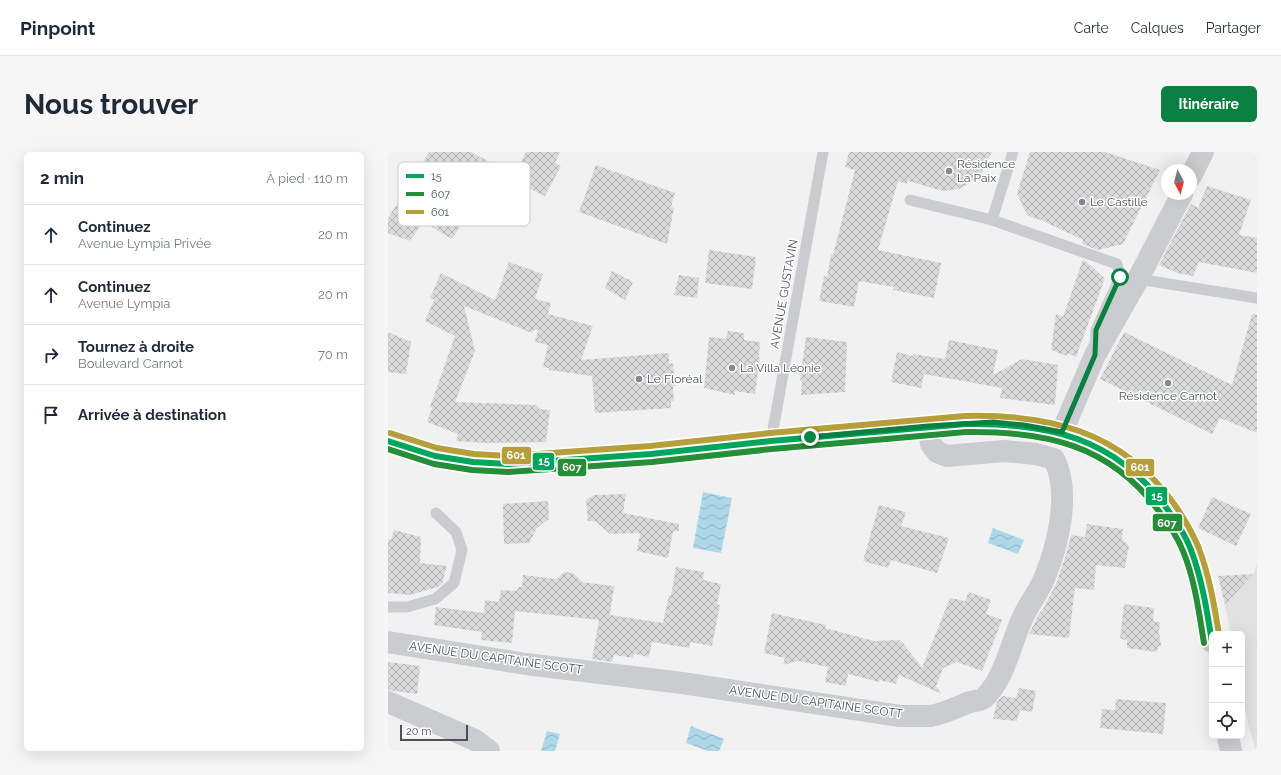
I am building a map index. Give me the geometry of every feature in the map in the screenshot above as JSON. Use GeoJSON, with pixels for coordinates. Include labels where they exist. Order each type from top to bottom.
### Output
{"type":"FeatureCollection","features":[{"type":"Feature","properties":{"kind":"main road"},"geometry":{"type":"LineString","coordinates":[[388,441],[435,456],[473,462],[508,464],[651,454],[928,426],[993,422],[1024,425],[1062,432],[1106,451],[1134,470],[1165,504],[1181,529],[1194,558],[1202,587],[1210,631]]}},
{"type":"Feature","properties":{"kind":"main road"},"geometry":{"type":"LineString","coordinates":[[1229,739],[1231,751]]}},
{"type":"Feature","properties":{"kind":"street"},"geometry":{"type":"LineString","coordinates":[[1197,164],[1203,152]]}},
{"type":"Feature","properties":{"kind":"street"},"geometry":{"type":"LineString","coordinates":[[1062,432],[1095,355],[1138,279],[1179,200]]}},
{"type":"Feature","properties":{"kind":"street","name":"AVENUE DU CAPITAINE SCOTT"},"geometry":{"type":"LineString","coordinates":[[388,642],[526,664],[682,683],[900,716],[931,716],[983,699],[995,686],[1022,619],[1044,580],[1055,546],[1063,504],[1062,484],[1059,468],[1054,459],[1036,454],[1004,450],[947,456],[937,452],[931,444],[928,426]]}},
{"type":"Feature","properties":{"kind":"street"},"geometry":{"type":"LineString","coordinates":[[388,702],[475,740],[489,751]]}},
{"type":"Feature","properties":{"kind":"lane","name":"AVENUE GUSTAVIN"},"geometry":{"type":"LineString","coordinates":[[771,441],[823,152]]}},
{"type":"Feature","properties":{"kind":"lane"},"geometry":{"type":"LineString","coordinates":[[992,220],[1013,152]]}},
{"type":"Feature","properties":{"kind":"lane"},"geometry":{"type":"LineString","coordinates":[[910,200],[992,220],[1117,264],[1120,277],[1096,330],[1095,355]]}},
{"type":"Feature","properties":{"kind":"lane"},"geometry":{"type":"LineString","coordinates":[[1138,279],[1257,298]]}},
{"type":"Feature","properties":{"kind":"lane"},"geometry":{"type":"LineString","coordinates":[[388,607],[407,607],[435,599],[454,583],[462,550],[456,532],[436,513]]}},
{"type":"Feature","properties":{"kind":"shaded area"},"geometry":{"type":"Polygon","coordinates":[[[1257,564],[1257,751],[1249,728],[1245,708],[1245,631],[1230,631],[1225,605],[1254,573],[1257,564]]]}},
{"type":"Feature","properties":{"kind":"water"},"geometry":{"type":"Polygon","coordinates":[[[703,492],[732,498],[721,553],[693,548],[703,492]]]}},
{"type":"Feature","properties":{"kind":"water"},"geometry":{"type":"Polygon","coordinates":[[[993,528],[1024,540],[1018,554],[988,543],[993,528]]]}},
{"type":"Feature","properties":{"kind":"water"},"geometry":{"type":"Polygon","coordinates":[[[691,726],[724,739],[719,751],[708,751],[686,743],[691,726]]]}},
{"type":"Feature","properties":{"kind":"water"},"geometry":{"type":"Polygon","coordinates":[[[547,731],[560,734],[555,751],[541,751],[547,731]]]}},
{"type":"Feature","properties":{"kind":"building"},"geometry":{"type":"Polygon","coordinates":[[[429,152],[471,152],[490,162],[423,162],[429,152]]]}},
{"type":"Feature","properties":{"kind":"building"},"geometry":{"type":"Polygon","coordinates":[[[526,152],[560,152],[555,163],[561,166],[545,196],[530,189],[530,162],[521,162],[526,152]]]}},
{"type":"Feature","properties":{"kind":"building"},"geometry":{"type":"Polygon","coordinates":[[[849,152],[992,152],[982,172],[977,178],[959,189],[943,191],[908,181],[907,184],[898,181],[878,250],[941,263],[934,298],[893,290],[894,287],[859,281],[854,307],[819,301],[824,276],[827,277],[831,254],[833,255],[855,170],[845,167],[849,152]]]}},
{"type":"Feature","properties":{"kind":"building","name":"Le Castille"},"geometry":{"type":"Polygon","coordinates":[[[1030,152],[1105,152],[1160,170],[1123,244],[1098,250],[1082,244],[1083,240],[1039,219],[1038,220],[1027,215],[1017,194],[1030,152]]]}},
{"type":"Feature","properties":{"kind":"building"},"geometry":{"type":"Polygon","coordinates":[[[596,165],[675,193],[671,207],[674,208],[667,244],[579,212],[596,165]]]}},
{"type":"Feature","properties":{"kind":"building"},"geometry":{"type":"Polygon","coordinates":[[[1207,186],[1251,200],[1239,235],[1257,238],[1257,273],[1199,262],[1193,276],[1177,273],[1159,265],[1191,204],[1198,208],[1207,186]]]}},
{"type":"Feature","properties":{"kind":"building"},"geometry":{"type":"Polygon","coordinates":[[[398,202],[398,226],[420,226],[410,241],[388,233],[388,218],[398,202]]]}},
{"type":"Feature","properties":{"kind":"building"},"geometry":{"type":"Polygon","coordinates":[[[430,226],[461,226],[452,239],[430,226]]]}},
{"type":"Feature","properties":{"kind":"building"},"geometry":{"type":"Polygon","coordinates":[[[709,250],[756,257],[752,289],[705,283],[709,250]]]}},
{"type":"Feature","properties":{"kind":"building"},"geometry":{"type":"Polygon","coordinates":[[[1083,259],[1105,278],[1076,357],[1068,353],[1067,356],[1051,350],[1056,314],[1063,317],[1083,259]]]}},
{"type":"Feature","properties":{"kind":"building"},"geometry":{"type":"Polygon","coordinates":[[[509,262],[543,274],[535,299],[551,303],[548,314],[593,326],[581,360],[669,353],[669,363],[673,364],[675,386],[673,386],[674,401],[671,401],[671,408],[595,413],[592,376],[549,370],[549,368],[543,367],[548,345],[535,342],[538,330],[534,330],[532,333],[464,306],[475,351],[455,402],[536,405],[540,409],[550,410],[546,442],[487,443],[456,441],[458,434],[427,422],[432,408],[430,407],[455,336],[425,321],[434,300],[430,298],[441,273],[495,300],[509,262]]]}},
{"type":"Feature","properties":{"kind":"building"},"geometry":{"type":"Polygon","coordinates":[[[612,271],[633,282],[625,300],[605,288],[612,271]]]}},
{"type":"Feature","properties":{"kind":"building"},"geometry":{"type":"Polygon","coordinates":[[[679,275],[699,278],[697,298],[674,295],[679,275]]]}},
{"type":"Feature","properties":{"kind":"building","name":"Résidence Carnot"},"geometry":{"type":"Polygon","coordinates":[[[1252,314],[1257,315],[1257,433],[1220,418],[1212,434],[1100,379],[1124,332],[1232,385],[1252,314]]]}},
{"type":"Feature","properties":{"kind":"building","name":"La Villa Léonie"},"geometry":{"type":"Polygon","coordinates":[[[728,331],[744,333],[744,340],[760,342],[760,357],[755,394],[735,391],[735,395],[704,388],[709,337],[726,339],[728,331]]]}},
{"type":"Feature","properties":{"kind":"building"},"geometry":{"type":"Polygon","coordinates":[[[388,332],[411,342],[406,374],[388,372],[388,332]]]}},
{"type":"Feature","properties":{"kind":"building"},"geometry":{"type":"Polygon","coordinates":[[[806,337],[847,342],[845,392],[801,395],[802,381],[800,380],[806,337]]]}},
{"type":"Feature","properties":{"kind":"building"},"geometry":{"type":"Polygon","coordinates":[[[949,340],[998,350],[993,375],[1022,359],[1058,365],[1055,405],[1000,398],[1002,388],[924,374],[921,388],[891,382],[897,352],[913,356],[913,354],[945,359],[949,340]]]}},
{"type":"Feature","properties":{"kind":"building"},"geometry":{"type":"Polygon","coordinates":[[[626,494],[623,513],[679,524],[679,531],[673,531],[668,558],[637,551],[640,533],[610,534],[595,521],[588,521],[586,500],[594,495],[626,494]]]}},
{"type":"Feature","properties":{"kind":"building"},"geometry":{"type":"Polygon","coordinates":[[[1212,497],[1251,514],[1236,546],[1198,528],[1212,497]]]}},
{"type":"Feature","properties":{"kind":"building"},"geometry":{"type":"Polygon","coordinates":[[[548,501],[549,519],[537,528],[529,543],[504,544],[503,504],[548,501]]]}},
{"type":"Feature","properties":{"kind":"building"},"geometry":{"type":"Polygon","coordinates":[[[879,505],[906,512],[901,526],[949,538],[937,573],[891,560],[888,568],[863,561],[879,505]]]}},
{"type":"Feature","properties":{"kind":"building"},"geometry":{"type":"Polygon","coordinates":[[[1087,524],[1123,529],[1122,539],[1129,546],[1125,568],[1096,565],[1094,590],[1075,588],[1069,638],[1029,634],[1056,584],[1071,535],[1085,537],[1087,524]]]}},
{"type":"Feature","properties":{"kind":"building"},"geometry":{"type":"Polygon","coordinates":[[[394,530],[421,537],[420,563],[447,566],[442,584],[438,587],[410,595],[388,593],[388,539],[391,540],[394,530]]]}},
{"type":"Feature","properties":{"kind":"building"},"geometry":{"type":"Polygon","coordinates":[[[676,567],[704,572],[703,580],[721,584],[717,604],[720,605],[712,646],[690,642],[689,648],[652,642],[649,657],[634,654],[633,658],[614,655],[612,662],[592,659],[599,620],[515,611],[512,643],[481,640],[482,632],[434,625],[436,607],[484,613],[485,600],[499,602],[501,590],[517,591],[518,587],[522,587],[523,575],[557,579],[564,572],[573,573],[582,582],[614,586],[610,615],[663,623],[669,595],[671,596],[676,567]]]}},
{"type":"Feature","properties":{"kind":"building"},"geometry":{"type":"Polygon","coordinates":[[[1253,574],[1225,605],[1218,576],[1253,574]]]}},
{"type":"Feature","properties":{"kind":"building"},"geometry":{"type":"Polygon","coordinates":[[[969,592],[991,600],[986,614],[1002,620],[982,671],[957,662],[943,668],[936,686],[942,694],[899,675],[896,684],[880,680],[879,682],[848,674],[846,686],[825,682],[828,667],[798,661],[783,665],[785,658],[764,653],[772,613],[826,625],[825,628],[874,641],[899,640],[922,668],[950,598],[965,601],[969,592]]]}},
{"type":"Feature","properties":{"kind":"building"},"geometry":{"type":"Polygon","coordinates":[[[1124,604],[1154,608],[1153,621],[1160,622],[1159,632],[1161,646],[1158,647],[1157,652],[1127,648],[1127,640],[1120,639],[1124,604]]]}},
{"type":"Feature","properties":{"kind":"building"},"geometry":{"type":"Polygon","coordinates":[[[388,662],[420,666],[417,694],[388,690],[388,662]]]}},
{"type":"Feature","properties":{"kind":"building"},"geometry":{"type":"Polygon","coordinates":[[[1019,688],[1036,691],[1032,712],[1020,710],[1017,721],[993,719],[997,702],[1002,696],[1016,698],[1019,688]]]}},
{"type":"Feature","properties":{"kind":"building"},"geometry":{"type":"Polygon","coordinates":[[[1116,699],[1166,703],[1163,734],[1100,728],[1102,709],[1115,710],[1116,699]]]}},
{"type":"Feature","properties":{"kind":"transit line","name":"601"},"geometry":{"type":"LineString","coordinates":[[390,433],[437,448],[474,454],[508,456],[650,446],[770,433],[965,416],[996,416],[1054,424],[1080,432],[1106,443],[1130,458],[1152,477],[1172,501],[1189,528],[1202,557],[1211,589],[1218,631]]}},
{"type":"Feature","properties":{"kind":"transit line","name":"15"},"geometry":{"type":"LineString","coordinates":[[388,441],[435,456],[473,462],[508,464],[651,454],[771,441],[966,424],[996,424],[1051,431],[1077,439],[1101,449],[1124,464],[1145,483],[1165,506],[1189,544],[1204,595],[1210,631]]}},
{"type":"Feature","properties":{"kind":"transit line","name":"607"},"geometry":{"type":"LineString","coordinates":[[388,449],[434,464],[472,470],[508,472],[652,462],[772,449],[966,432],[1022,434],[1048,439],[1073,446],[1096,456],[1118,470],[1139,488],[1158,510],[1181,545],[1191,573],[1204,643]]}},
{"type":"Feature","properties":{"kind":"place","name":"Résidence La Paix"},"geometry":{"type":"Point","coordinates":[949,171]}},
{"type":"Feature","properties":{"kind":"place","name":"Le Castille"},"geometry":{"type":"Point","coordinates":[1082,202]}},
{"type":"Feature","properties":{"kind":"place","name":"La Villa Léonie"},"geometry":{"type":"Point","coordinates":[732,368]}},
{"type":"Feature","properties":{"kind":"place","name":"Le Floréal"},"geometry":{"type":"Point","coordinates":[639,379]}},
{"type":"Feature","properties":{"kind":"place","name":"Résidence Carnot"},"geometry":{"type":"Point","coordinates":[1168,383]}},
{"type":"Feature","properties":{"kind":"route"},"geometry":{"type":"LineString","coordinates":[[810,437],[928,426],[993,422],[1024,425],[1062,432],[1095,355],[1096,330],[1120,277]]}}]}
